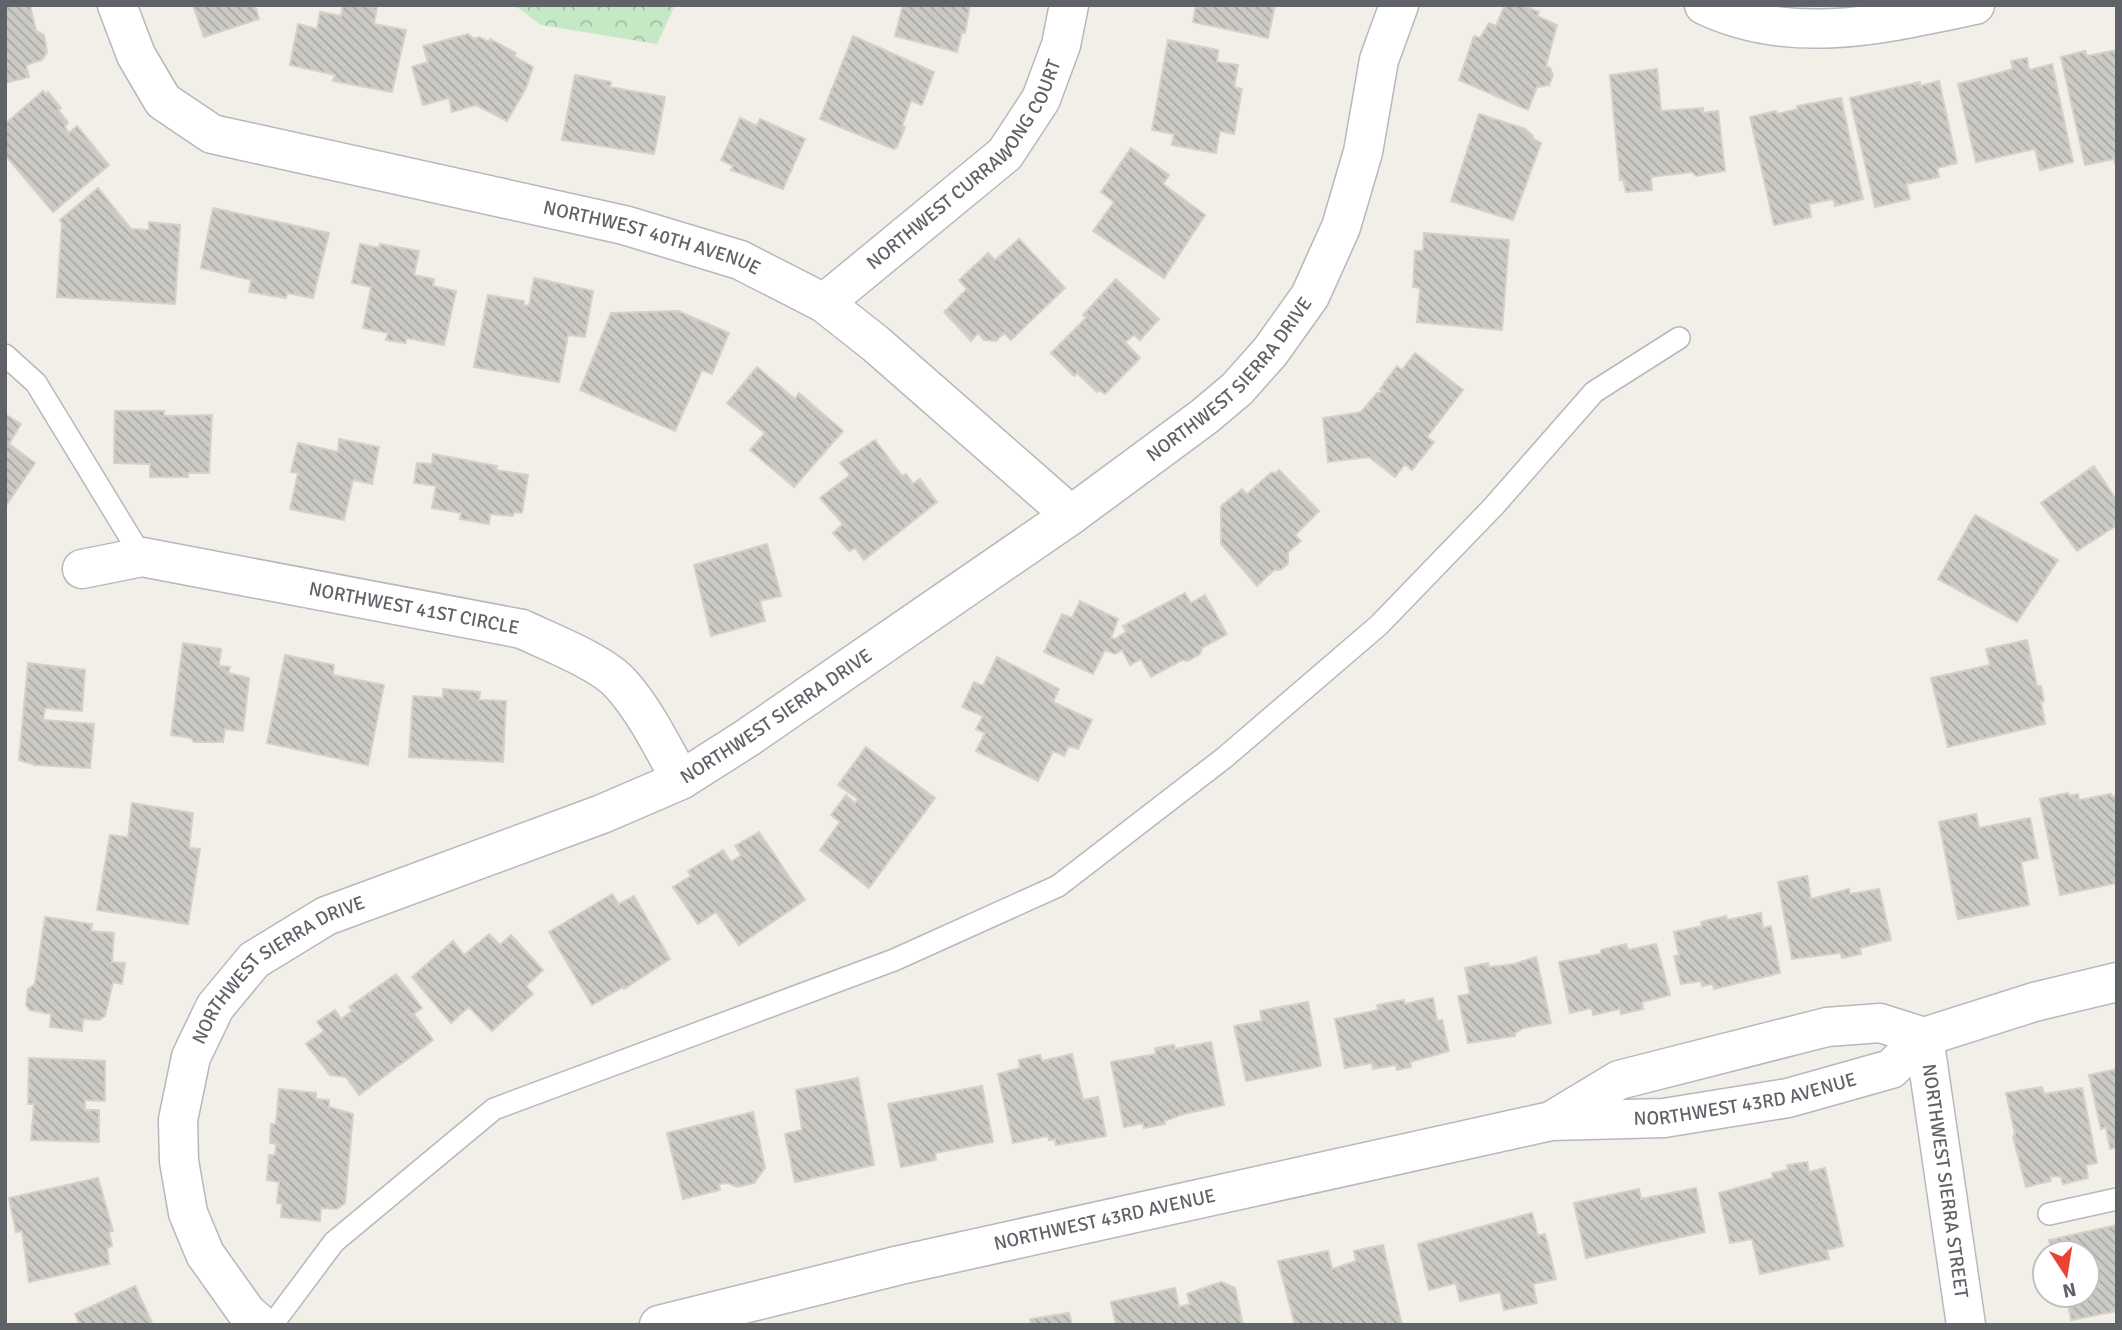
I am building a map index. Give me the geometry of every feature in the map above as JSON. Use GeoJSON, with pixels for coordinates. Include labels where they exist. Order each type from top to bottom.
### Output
{"type":"FeatureCollection","features":[{"type":"Feature","properties":{"kind":"street","name":"NORTHWEST 40TH AVENUE"},"geometry":{"type":"LineString","coordinates":[[117,5],[136,55],[163,102],[212,134],[624,225],[740,260],[824,303],[876,344],[1071,514]]}},
{"type":"Feature","properties":{"kind":"street","name":"NORTHWEST CURRAWONG COURT"},"geometry":{"type":"LineString","coordinates":[[824,303],[1005,154],[1041,99],[1061,45],[1069,5]]}},
{"type":"Feature","properties":{"kind":"street","name":"NORTHWEST SIERRA DRIVE"},"geometry":{"type":"LineString","coordinates":[[261,1325],[247,1313],[205,1254],[188,1213],[179,1161],[178,1119],[191,1057],[215,1006],[254,960],[326,916],[602,814],[681,780],[1071,514],[1237,389],[1270,352],[1310,296],[1341,227],[1363,152],[1379,60],[1399,5]]}},
{"type":"Feature","properties":{"kind":"street"},"geometry":{"type":"LineString","coordinates":[[1704,5],[1719,12],[1790,30],[1867,27],[1975,5]]}},
{"type":"Feature","properties":{"kind":"street","name":"NORTHWEST 41ST CIRCLE"},"geometry":{"type":"LineString","coordinates":[[82,569],[142,557],[522,629],[575,654],[620,682],[652,728],[681,780]]}},
{"type":"Feature","properties":{"kind":"street","name":"NORTHWEST 43RD AVENUE"},"geometry":{"type":"LineString","coordinates":[[659,1325],[913,1262],[1551,1121],[1664,1118],[1788,1098],[1891,1069],[1924,1037],[2034,1002],[2117,982]]}},
{"type":"Feature","properties":{"kind":"street","name":"NORTHWEST 43RD AVENUE"},"geometry":{"type":"LineString","coordinates":[[1551,1121],[1619,1080],[1827,1027],[1880,1023],[1924,1037]]}},
{"type":"Feature","properties":{"kind":"street","name":"NORTHWEST SIERRA STREET"},"geometry":{"type":"LineString","coordinates":[[1924,1037],[1966,1325]]}},
{"type":"Feature","properties":{"kind":"lane"},"geometry":{"type":"LineString","coordinates":[[272,1325],[334,1242],[494,1109],[894,960],[1058,886],[1224,758],[1379,625],[1494,506],[1594,392],[1679,338]]}},
{"type":"Feature","properties":{"kind":"lane"},"geometry":{"type":"LineString","coordinates":[[5,355],[36,383],[142,557]]}},
{"type":"Feature","properties":{"kind":"lane"},"geometry":{"type":"LineString","coordinates":[[2049,1214],[2117,1199]]}},
{"type":"Feature","properties":{"kind":"green space"},"geometry":{"type":"Polygon","coordinates":[[[514,5],[675,5],[657,44],[541,25],[514,5]]]}},
{"type":"Feature","properties":{"kind":"building"},"geometry":{"type":"Polygon","coordinates":[[[5,5],[30,5],[36,31],[44,35],[47,52],[42,60],[26,65],[29,77],[5,83],[5,5]]]}},
{"type":"Feature","properties":{"kind":"building"},"geometry":{"type":"Polygon","coordinates":[[[193,5],[255,5],[259,19],[204,37],[193,5]]]}},
{"type":"Feature","properties":{"kind":"building"},"geometry":{"type":"Polygon","coordinates":[[[343,5],[377,7],[374,24],[406,30],[392,92],[333,81],[335,75],[290,65],[298,24],[317,29],[320,12],[341,16],[343,5]]]}},
{"type":"Feature","properties":{"kind":"building"},"geometry":{"type":"Polygon","coordinates":[[[903,5],[970,5],[965,33],[962,32],[957,52],[895,36],[903,5]]]}},
{"type":"Feature","properties":{"kind":"building"},"geometry":{"type":"Polygon","coordinates":[[[1196,5],[1275,5],[1268,38],[1193,22],[1196,5]]]}},
{"type":"Feature","properties":{"kind":"building"},"geometry":{"type":"Polygon","coordinates":[[[1505,5],[1522,5],[1539,12],[1537,16],[1557,25],[1546,66],[1553,75],[1549,85],[1537,87],[1528,110],[1459,80],[1474,36],[1480,38],[1489,23],[1496,26],[1505,5]]]}},
{"type":"Feature","properties":{"kind":"building"},"geometry":{"type":"Polygon","coordinates":[[[468,34],[474,39],[479,37],[489,42],[490,39],[516,53],[514,56],[533,67],[526,88],[507,121],[476,105],[452,112],[449,98],[423,105],[412,67],[428,62],[423,46],[468,34]]]}},
{"type":"Feature","properties":{"kind":"building"},"geometry":{"type":"Polygon","coordinates":[[[853,36],[934,72],[922,105],[911,101],[902,126],[905,127],[894,149],[820,119],[853,36]]]}},
{"type":"Feature","properties":{"kind":"building"},"geometry":{"type":"Polygon","coordinates":[[[1168,40],[1218,50],[1217,62],[1238,65],[1234,87],[1242,89],[1234,134],[1220,131],[1216,153],[1172,145],[1174,134],[1152,130],[1168,40]]]}},
{"type":"Feature","properties":{"kind":"building"},"geometry":{"type":"Polygon","coordinates":[[[2117,50],[2117,171],[2114,159],[2085,165],[2061,57],[2085,51],[2087,56],[2117,50]]]}},
{"type":"Feature","properties":{"kind":"building"},"geometry":{"type":"Polygon","coordinates":[[[2027,58],[2029,70],[2052,64],[2073,162],[2040,170],[2035,149],[1976,162],[1958,84],[2013,69],[2011,61],[2027,58]]]}},
{"type":"Feature","properties":{"kind":"building"},"geometry":{"type":"Polygon","coordinates":[[[1657,69],[1661,111],[1703,108],[1703,113],[1718,111],[1725,171],[1696,176],[1692,172],[1651,177],[1652,190],[1626,192],[1623,179],[1620,180],[1610,75],[1657,69]]]}},
{"type":"Feature","properties":{"kind":"building"},"geometry":{"type":"Polygon","coordinates":[[[575,75],[611,82],[610,87],[665,97],[654,154],[562,140],[575,75]]]}},
{"type":"Feature","properties":{"kind":"building"},"geometry":{"type":"Polygon","coordinates":[[[1939,81],[1957,163],[1937,168],[1939,177],[1906,184],[1910,199],[1875,207],[1850,98],[1920,82],[1920,86],[1939,81]]]}},
{"type":"Feature","properties":{"kind":"building"},"geometry":{"type":"Polygon","coordinates":[[[43,91],[46,95],[48,92],[61,108],[58,110],[68,122],[65,127],[69,133],[77,126],[109,165],[53,212],[5,155],[5,124],[43,91]]]}},
{"type":"Feature","properties":{"kind":"building"},"geometry":{"type":"Polygon","coordinates":[[[1841,98],[1863,199],[1835,206],[1833,199],[1809,204],[1811,217],[1774,225],[1750,117],[1776,111],[1777,114],[1798,109],[1797,106],[1841,98]]]}},
{"type":"Feature","properties":{"kind":"building"},"geometry":{"type":"Polygon","coordinates":[[[1479,114],[1525,129],[1532,138],[1541,143],[1513,220],[1451,201],[1479,114]]]}},
{"type":"Feature","properties":{"kind":"building"},"geometry":{"type":"Polygon","coordinates":[[[740,118],[757,126],[760,119],[805,139],[783,189],[731,170],[733,166],[721,160],[740,118]]]}},
{"type":"Feature","properties":{"kind":"building"},"geometry":{"type":"Polygon","coordinates":[[[1131,148],[1169,175],[1163,184],[1205,215],[1164,278],[1093,231],[1114,202],[1101,192],[1131,148]]]}},
{"type":"Feature","properties":{"kind":"building"},"geometry":{"type":"Polygon","coordinates":[[[98,188],[131,229],[149,230],[149,222],[180,225],[175,304],[57,297],[62,223],[60,220],[98,188]]]}},
{"type":"Feature","properties":{"kind":"building"},"geometry":{"type":"Polygon","coordinates":[[[213,208],[329,233],[313,298],[287,293],[286,298],[249,292],[251,280],[201,268],[213,208]]]}},
{"type":"Feature","properties":{"kind":"building"},"geometry":{"type":"Polygon","coordinates":[[[1424,233],[1509,240],[1502,330],[1417,322],[1420,288],[1413,287],[1415,251],[1423,251],[1424,233]]]}},
{"type":"Feature","properties":{"kind":"building"},"geometry":{"type":"Polygon","coordinates":[[[1019,239],[1065,288],[1011,340],[1004,333],[996,341],[984,340],[978,333],[971,341],[944,312],[967,289],[959,280],[988,253],[995,260],[1019,239]]]}},
{"type":"Feature","properties":{"kind":"building"},"geometry":{"type":"Polygon","coordinates":[[[360,244],[379,248],[380,244],[419,251],[414,275],[434,279],[433,286],[456,291],[444,345],[406,338],[406,343],[386,340],[388,333],[363,328],[371,287],[352,283],[360,244]]]}},
{"type":"Feature","properties":{"kind":"building"},"geometry":{"type":"Polygon","coordinates":[[[534,278],[593,291],[585,337],[568,335],[559,382],[474,367],[488,295],[524,301],[524,305],[529,306],[534,278]]]}},
{"type":"Feature","properties":{"kind":"building"},"geometry":{"type":"Polygon","coordinates":[[[1116,279],[1159,319],[1140,340],[1134,335],[1125,342],[1140,358],[1105,394],[1099,390],[1097,392],[1077,373],[1074,376],[1051,353],[1086,318],[1083,315],[1116,279]]]}},
{"type":"Feature","properties":{"kind":"building"},"geometry":{"type":"Polygon","coordinates":[[[678,311],[729,333],[712,374],[702,370],[675,431],[580,390],[611,313],[678,311]]]}},
{"type":"Feature","properties":{"kind":"building"},"geometry":{"type":"Polygon","coordinates":[[[1415,353],[1463,390],[1427,437],[1434,442],[1412,470],[1405,464],[1395,477],[1369,457],[1328,462],[1323,418],[1361,412],[1377,393],[1384,392],[1380,389],[1397,366],[1402,370],[1415,353]]]}},
{"type":"Feature","properties":{"kind":"building"},"geometry":{"type":"Polygon","coordinates":[[[757,367],[795,399],[799,393],[843,431],[794,487],[750,450],[765,433],[727,403],[757,367]]]}},
{"type":"Feature","properties":{"kind":"building"},"geometry":{"type":"Polygon","coordinates":[[[115,411],[164,411],[164,416],[212,415],[209,473],[188,473],[188,477],[150,477],[150,464],[114,463],[115,411]]]}},
{"type":"Feature","properties":{"kind":"building"},"geometry":{"type":"Polygon","coordinates":[[[5,414],[21,424],[9,444],[35,463],[5,507],[5,414]]]}},
{"type":"Feature","properties":{"kind":"building"},"geometry":{"type":"Polygon","coordinates":[[[339,439],[379,447],[372,484],[353,480],[344,520],[290,509],[298,473],[291,472],[298,443],[338,452],[339,439]]]}},
{"type":"Feature","properties":{"kind":"building"},"geometry":{"type":"Polygon","coordinates":[[[875,440],[902,476],[906,474],[913,484],[920,479],[937,502],[864,560],[855,548],[849,551],[833,533],[843,524],[820,498],[850,475],[840,463],[875,440]]]}},
{"type":"Feature","properties":{"kind":"building"},"geometry":{"type":"Polygon","coordinates":[[[433,454],[528,475],[522,513],[514,512],[513,516],[490,514],[489,524],[460,519],[461,513],[432,508],[436,486],[414,483],[417,463],[432,464],[433,454]]]}},
{"type":"Feature","properties":{"kind":"building"},"geometry":{"type":"Polygon","coordinates":[[[2094,466],[2117,501],[2117,525],[2077,551],[2041,503],[2094,466]]]}},
{"type":"Feature","properties":{"kind":"building"},"geometry":{"type":"Polygon","coordinates":[[[1279,470],[1319,511],[1295,535],[1301,541],[1288,552],[1288,564],[1280,570],[1274,570],[1257,586],[1221,544],[1221,506],[1242,489],[1247,494],[1272,472],[1275,474],[1279,470]]]}},
{"type":"Feature","properties":{"kind":"building"},"geometry":{"type":"Polygon","coordinates":[[[1975,515],[2058,560],[2017,622],[1938,579],[1975,515]]]}},
{"type":"Feature","properties":{"kind":"building"},"geometry":{"type":"Polygon","coordinates":[[[767,544],[781,596],[760,601],[765,621],[711,636],[694,565],[767,544]]]}},
{"type":"Feature","properties":{"kind":"building"},"geometry":{"type":"Polygon","coordinates":[[[1185,593],[1191,603],[1205,595],[1227,634],[1202,648],[1200,654],[1188,661],[1182,660],[1151,677],[1141,659],[1130,665],[1122,650],[1115,654],[1105,650],[1093,674],[1044,652],[1062,614],[1072,618],[1080,601],[1118,619],[1111,638],[1115,639],[1126,632],[1123,626],[1185,593]]]}},
{"type":"Feature","properties":{"kind":"building"},"geometry":{"type":"Polygon","coordinates":[[[2027,640],[2037,686],[2041,686],[2045,724],[1948,747],[1931,678],[1990,665],[1986,649],[2027,640]]]}},
{"type":"Feature","properties":{"kind":"building"},"geometry":{"type":"Polygon","coordinates":[[[183,643],[221,649],[219,666],[230,667],[228,673],[249,678],[243,731],[225,729],[223,742],[194,742],[191,738],[171,735],[183,643]]]}},
{"type":"Feature","properties":{"kind":"building"},"geometry":{"type":"Polygon","coordinates":[[[285,655],[334,665],[333,675],[384,685],[368,765],[267,743],[285,655]]]}},
{"type":"Feature","properties":{"kind":"building"},"geometry":{"type":"Polygon","coordinates":[[[997,657],[1059,689],[1053,702],[1092,720],[1078,749],[1069,746],[1064,756],[1053,751],[1038,781],[976,751],[985,733],[976,729],[983,716],[962,707],[974,682],[983,686],[997,657]]]}},
{"type":"Feature","properties":{"kind":"building"},"geometry":{"type":"Polygon","coordinates":[[[28,663],[85,670],[82,711],[45,708],[43,720],[94,724],[90,768],[35,765],[19,760],[28,663]]]}},
{"type":"Feature","properties":{"kind":"building"},"geometry":{"type":"Polygon","coordinates":[[[443,689],[480,692],[479,700],[506,701],[503,762],[409,757],[413,696],[443,698],[443,689]]]}},
{"type":"Feature","properties":{"kind":"building"},"geometry":{"type":"Polygon","coordinates":[[[866,747],[935,798],[869,888],[820,850],[840,822],[831,815],[846,795],[855,803],[858,799],[838,785],[866,747]]]}},
{"type":"Feature","properties":{"kind":"building"},"geometry":{"type":"Polygon","coordinates":[[[2068,793],[2069,796],[2078,794],[2079,800],[2111,794],[2112,797],[2117,796],[2117,883],[2060,895],[2040,799],[2068,793]]]}},
{"type":"Feature","properties":{"kind":"building"},"geometry":{"type":"Polygon","coordinates":[[[132,803],[193,813],[189,848],[200,849],[188,924],[97,910],[110,835],[128,837],[132,803]]]}},
{"type":"Feature","properties":{"kind":"building"},"geometry":{"type":"Polygon","coordinates":[[[1976,814],[1979,828],[2030,818],[2038,858],[2021,862],[2029,905],[1958,919],[1939,822],[1976,814]]]}},
{"type":"Feature","properties":{"kind":"building"},"geometry":{"type":"Polygon","coordinates":[[[759,832],[805,900],[739,945],[716,912],[698,924],[673,887],[691,876],[688,871],[723,850],[731,862],[741,855],[735,846],[759,832]]]}},
{"type":"Feature","properties":{"kind":"building"},"geometry":{"type":"Polygon","coordinates":[[[1807,876],[1811,899],[1849,889],[1850,894],[1879,889],[1891,940],[1860,948],[1861,954],[1842,958],[1841,953],[1792,959],[1778,882],[1807,876]]]}},
{"type":"Feature","properties":{"kind":"building"},"geometry":{"type":"Polygon","coordinates":[[[612,894],[619,904],[634,896],[670,959],[624,989],[623,987],[592,1005],[549,932],[612,894]]]}},
{"type":"Feature","properties":{"kind":"building"},"geometry":{"type":"Polygon","coordinates":[[[1761,913],[1763,928],[1771,926],[1780,973],[1714,989],[1713,984],[1702,986],[1701,981],[1681,984],[1674,956],[1679,955],[1674,932],[1702,926],[1701,922],[1726,916],[1727,920],[1761,913]]]}},
{"type":"Feature","properties":{"kind":"building"},"geometry":{"type":"Polygon","coordinates":[[[45,917],[92,924],[91,931],[114,933],[112,962],[125,963],[122,984],[113,982],[105,1016],[99,1020],[83,1019],[82,1031],[50,1027],[51,1014],[30,1010],[26,1005],[28,989],[35,984],[45,917]]]}},
{"type":"Feature","properties":{"kind":"building"},"geometry":{"type":"Polygon","coordinates":[[[489,934],[500,945],[511,935],[543,970],[526,986],[533,994],[492,1031],[469,1007],[451,1023],[412,977],[453,941],[464,955],[489,934]]]}},
{"type":"Feature","properties":{"kind":"building"},"geometry":{"type":"Polygon","coordinates":[[[1626,944],[1628,950],[1656,944],[1670,995],[1642,1002],[1643,1009],[1621,1014],[1620,1009],[1593,1015],[1592,1008],[1570,1013],[1559,962],[1601,954],[1601,950],[1626,944]]]}},
{"type":"Feature","properties":{"kind":"building"},"geometry":{"type":"Polygon","coordinates":[[[1536,957],[1551,1023],[1524,1028],[1515,1033],[1515,1036],[1468,1043],[1458,996],[1470,994],[1465,968],[1488,963],[1489,967],[1514,964],[1536,957]]]}},
{"type":"Feature","properties":{"kind":"building"},"geometry":{"type":"Polygon","coordinates":[[[396,974],[422,1008],[414,1014],[433,1040],[359,1095],[346,1077],[330,1075],[306,1044],[324,1031],[317,1022],[335,1010],[341,1019],[352,1011],[349,1007],[396,974]]]}},
{"type":"Feature","properties":{"kind":"building"},"geometry":{"type":"Polygon","coordinates":[[[1433,998],[1437,1021],[1442,1020],[1449,1051],[1410,1062],[1411,1067],[1397,1070],[1396,1065],[1373,1069],[1372,1063],[1345,1068],[1335,1019],[1378,1010],[1377,1005],[1404,1000],[1404,1004],[1433,998]]]}},
{"type":"Feature","properties":{"kind":"building"},"geometry":{"type":"Polygon","coordinates":[[[1308,1002],[1321,1066],[1246,1081],[1234,1026],[1262,1021],[1260,1011],[1308,1002]]]}},
{"type":"Feature","properties":{"kind":"building"},"geometry":{"type":"Polygon","coordinates":[[[1211,1042],[1224,1105],[1184,1114],[1164,1121],[1165,1124],[1144,1128],[1143,1123],[1124,1127],[1111,1062],[1156,1054],[1155,1048],[1174,1045],[1175,1049],[1211,1042]]]}},
{"type":"Feature","properties":{"kind":"building"},"geometry":{"type":"Polygon","coordinates":[[[1072,1054],[1083,1100],[1098,1097],[1106,1136],[1056,1145],[1055,1139],[1049,1140],[1048,1136],[1013,1143],[998,1074],[1020,1068],[1019,1060],[1040,1055],[1042,1061],[1072,1054]]]}},
{"type":"Feature","properties":{"kind":"building"},"geometry":{"type":"Polygon","coordinates":[[[29,1058],[105,1061],[105,1101],[85,1100],[85,1110],[99,1110],[99,1142],[31,1140],[34,1104],[28,1104],[29,1058]]]}},
{"type":"Feature","properties":{"kind":"building"},"geometry":{"type":"Polygon","coordinates":[[[2117,1069],[2117,1147],[2110,1149],[2106,1127],[2101,1129],[2089,1075],[2117,1069]]]}},
{"type":"Feature","properties":{"kind":"building"},"geometry":{"type":"Polygon","coordinates":[[[858,1078],[874,1165],[795,1182],[785,1134],[802,1130],[796,1090],[858,1078]]]}},
{"type":"Feature","properties":{"kind":"building"},"geometry":{"type":"Polygon","coordinates":[[[982,1086],[993,1142],[935,1153],[936,1160],[901,1167],[888,1104],[982,1086]]]}},
{"type":"Feature","properties":{"kind":"building"},"geometry":{"type":"Polygon","coordinates":[[[2042,1087],[2044,1094],[2082,1088],[2097,1163],[2086,1165],[2088,1178],[2063,1184],[2061,1177],[2054,1176],[2050,1177],[2051,1181],[2026,1187],[2013,1137],[2015,1134],[2006,1093],[2042,1087]]]}},
{"type":"Feature","properties":{"kind":"building"},"geometry":{"type":"Polygon","coordinates":[[[279,1089],[316,1093],[316,1099],[329,1100],[329,1107],[353,1114],[345,1203],[337,1209],[321,1208],[320,1221],[281,1217],[282,1204],[277,1203],[279,1182],[267,1180],[269,1155],[275,1155],[276,1144],[270,1143],[271,1124],[276,1124],[279,1089]]]}},
{"type":"Feature","properties":{"kind":"building"},"geometry":{"type":"Polygon","coordinates":[[[753,1112],[765,1168],[754,1183],[737,1187],[728,1183],[719,1184],[720,1190],[683,1199],[667,1133],[753,1112]]]}},
{"type":"Feature","properties":{"kind":"building"},"geometry":{"type":"Polygon","coordinates":[[[1807,1162],[1809,1172],[1825,1168],[1843,1246],[1827,1250],[1829,1259],[1760,1274],[1752,1239],[1730,1243],[1719,1193],[1773,1178],[1772,1173],[1788,1170],[1787,1165],[1807,1162]]]}},
{"type":"Feature","properties":{"kind":"building"},"geometry":{"type":"Polygon","coordinates":[[[98,1178],[113,1231],[109,1232],[112,1246],[107,1248],[109,1264],[29,1282],[22,1231],[16,1232],[9,1198],[98,1178]]]}},
{"type":"Feature","properties":{"kind":"building"},"geometry":{"type":"Polygon","coordinates":[[[1696,1188],[1705,1232],[1586,1258],[1574,1203],[1639,1189],[1641,1199],[1696,1188]]]}},
{"type":"Feature","properties":{"kind":"building"},"geometry":{"type":"Polygon","coordinates":[[[1532,1213],[1538,1236],[1545,1234],[1556,1279],[1533,1284],[1537,1303],[1504,1310],[1500,1292],[1460,1301],[1456,1283],[1429,1290],[1418,1244],[1532,1213]]]}},
{"type":"Feature","properties":{"kind":"building"},"geometry":{"type":"Polygon","coordinates":[[[2117,1225],[2117,1311],[2071,1320],[2069,1309],[2101,1309],[2101,1239],[2054,1239],[2117,1225]]]}},
{"type":"Feature","properties":{"kind":"building"},"geometry":{"type":"Polygon","coordinates":[[[1383,1245],[1402,1325],[1295,1325],[1278,1261],[1328,1251],[1332,1269],[1356,1261],[1354,1251],[1383,1245]]]}},
{"type":"Feature","properties":{"kind":"building"},"geometry":{"type":"Polygon","coordinates":[[[1221,1282],[1235,1288],[1243,1325],[1116,1325],[1111,1302],[1175,1288],[1179,1307],[1190,1304],[1187,1294],[1221,1282]]]}},
{"type":"Feature","properties":{"kind":"building"},"geometry":{"type":"Polygon","coordinates":[[[135,1286],[153,1325],[80,1325],[75,1314],[135,1286]]]}},
{"type":"Feature","properties":{"kind":"building"},"geometry":{"type":"Polygon","coordinates":[[[1069,1313],[1072,1325],[1031,1325],[1030,1319],[1069,1313]]]}}]}
